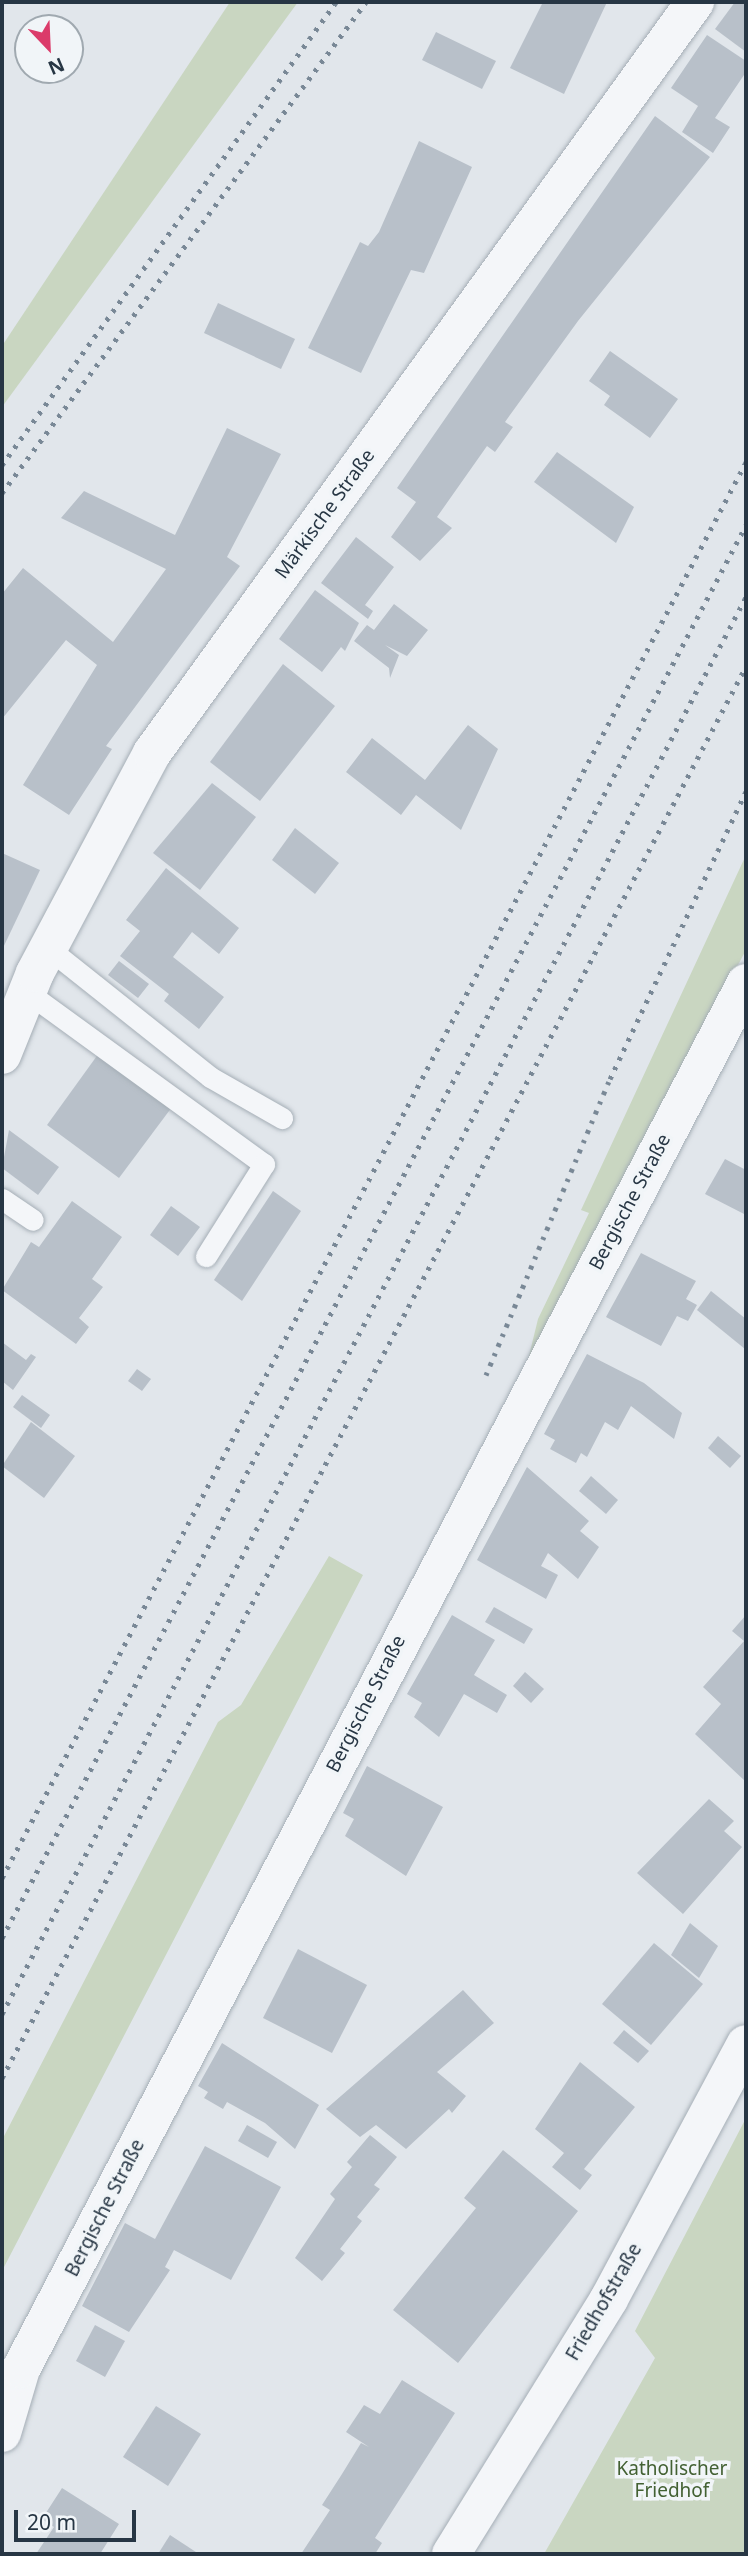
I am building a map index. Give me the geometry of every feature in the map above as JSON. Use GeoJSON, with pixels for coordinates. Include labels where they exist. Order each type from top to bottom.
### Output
{"type":"FeatureCollection","features":[{"type":"Feature","properties":{"kind":"street","name":"Märkische Straße"},"geometry":{"type":"LineString","coordinates":[[2,1055],[48,948],[152,753],[695,2]]}},
{"type":"Feature","properties":{"kind":"street","name":"Bergische Straße"},"geometry":{"type":"LineString","coordinates":[[2,2433],[21,2369],[746,983]]}},
{"type":"Feature","properties":{"kind":"street","name":"Friedhofstraße"},"geometry":{"type":"LineString","coordinates":[[451,2554],[609,2298],[746,2043]]}},
{"type":"Feature","properties":{"kind":"lane"},"geometry":{"type":"LineString","coordinates":[[48,948],[210,1077],[282,1118]]}},
{"type":"Feature","properties":{"kind":"lane"},"geometry":{"type":"LineString","coordinates":[[27,992],[264,1164],[206,1256]]}},
{"type":"Feature","properties":{"kind":"lane"},"geometry":{"type":"LineString","coordinates":[[2,1199],[33,1220]]}},
{"type":"Feature","properties":{"kind":"green space"},"geometry":{"type":"Polygon","coordinates":[[[230,2],[298,2],[2,407],[2,346],[230,2]]]}},
{"type":"Feature","properties":{"kind":"green space"},"geometry":{"type":"Polygon","coordinates":[[[746,855],[746,950],[528,1360],[538,1319],[589,1213],[581,1210],[746,855]]]}},
{"type":"Feature","properties":{"kind":"green space"},"geometry":{"type":"Polygon","coordinates":[[[329,1556],[363,1575],[2,2271],[2,2140],[218,1722],[241,1705],[329,1556]]]}},
{"type":"Feature","properties":{"kind":"green space","name":"Katholischer Friedhof"},"geometry":{"type":"Polygon","coordinates":[[[746,2118],[746,2554],[544,2554],[655,2358],[635,2331],[746,2118]]]}},
{"type":"Feature","properties":{"kind":"building"},"geometry":{"type":"Polygon","coordinates":[[[543,2],[607,2],[564,94],[510,68],[543,2]]]}},
{"type":"Feature","properties":{"kind":"building"},"geometry":{"type":"Polygon","coordinates":[[[735,2],[746,2],[746,52],[715,29],[735,2]]]}},
{"type":"Feature","properties":{"kind":"building"},"geometry":{"type":"Polygon","coordinates":[[[436,32],[496,61],[482,89],[422,60],[436,32]]]}},
{"type":"Feature","properties":{"kind":"building"},"geometry":{"type":"Polygon","coordinates":[[[707,35],[746,61],[746,72],[715,118],[730,127],[713,153],[682,132],[698,106],[671,88],[707,35]]]}},
{"type":"Feature","properties":{"kind":"building"},"geometry":{"type":"Polygon","coordinates":[[[655,116],[710,157],[578,321],[505,422],[513,427],[495,452],[487,446],[437,517],[452,528],[420,561],[391,537],[416,502],[397,488],[655,116]]]}},
{"type":"Feature","properties":{"kind":"building"},"geometry":{"type":"Polygon","coordinates":[[[419,141],[472,167],[424,273],[411,270],[361,373],[308,348],[360,242],[368,246],[379,232],[419,141]]]}},
{"type":"Feature","properties":{"kind":"building"},"geometry":{"type":"Polygon","coordinates":[[[218,303],[295,339],[281,369],[204,333],[218,303]]]}},
{"type":"Feature","properties":{"kind":"building"},"geometry":{"type":"Polygon","coordinates":[[[610,351],[678,399],[650,438],[604,405],[610,396],[589,381],[610,351]]]}},
{"type":"Feature","properties":{"kind":"building"},"geometry":{"type":"Polygon","coordinates":[[[227,428],[281,454],[227,557],[240,566],[106,746],[112,749],[69,815],[23,785],[97,665],[66,640],[2,719],[2,594],[23,568],[113,642],[166,569],[61,518],[84,491],[175,535],[227,428]]]}},
{"type":"Feature","properties":{"kind":"building"},"geometry":{"type":"Polygon","coordinates":[[[557,452],[634,507],[616,543],[534,482],[557,452]]]}},
{"type":"Feature","properties":{"kind":"building"},"geometry":{"type":"Polygon","coordinates":[[[356,537],[394,567],[365,605],[373,611],[368,619],[321,583],[356,537]]]}},
{"type":"Feature","properties":{"kind":"building"},"geometry":{"type":"Polygon","coordinates":[[[315,590],[359,623],[345,651],[341,647],[322,672],[279,639],[315,590]]]}},
{"type":"Feature","properties":{"kind":"building"},"geometry":{"type":"Polygon","coordinates":[[[394,604],[428,630],[407,656],[385,645],[399,655],[390,678],[389,668],[354,641],[367,625],[374,630],[394,604]]]}},
{"type":"Feature","properties":{"kind":"building"},"geometry":{"type":"Polygon","coordinates":[[[283,664],[335,706],[260,801],[210,762],[283,664]]]}},
{"type":"Feature","properties":{"kind":"building"},"geometry":{"type":"Polygon","coordinates":[[[468,725],[498,749],[461,830],[416,795],[401,815],[346,772],[372,738],[425,780],[468,725]]]}},
{"type":"Feature","properties":{"kind":"building"},"geometry":{"type":"Polygon","coordinates":[[[212,783],[256,817],[200,890],[153,853],[212,783]]]}},
{"type":"Feature","properties":{"kind":"building"},"geometry":{"type":"Polygon","coordinates":[[[295,828],[339,863],[315,894],[272,860],[295,828]]]}},
{"type":"Feature","properties":{"kind":"building"},"geometry":{"type":"Polygon","coordinates":[[[2,853],[40,870],[2,950],[2,853]]]}},
{"type":"Feature","properties":{"kind":"building"},"geometry":{"type":"Polygon","coordinates":[[[166,868],[239,928],[219,954],[192,932],[173,957],[224,997],[199,1029],[164,1001],[169,994],[120,956],[140,931],[126,920],[166,868]]]}},
{"type":"Feature","properties":{"kind":"building"},"geometry":{"type":"Polygon","coordinates":[[[119,961],[149,984],[138,998],[108,975],[119,961]]]}},
{"type":"Feature","properties":{"kind":"building"},"geometry":{"type":"Polygon","coordinates":[[[99,1053],[172,1107],[119,1178],[47,1125],[99,1053]]]}},
{"type":"Feature","properties":{"kind":"building"},"geometry":{"type":"Polygon","coordinates":[[[9,1130],[59,1167],[38,1195],[2,1168],[9,1130]]]}},
{"type":"Feature","properties":{"kind":"building"},"geometry":{"type":"Polygon","coordinates":[[[725,1159],[746,1170],[746,1215],[705,1194],[725,1159]]]}},
{"type":"Feature","properties":{"kind":"building"},"geometry":{"type":"Polygon","coordinates":[[[273,1191],[301,1211],[242,1301],[214,1280],[273,1191]]]}},
{"type":"Feature","properties":{"kind":"building"},"geometry":{"type":"Polygon","coordinates":[[[72,1201],[122,1237],[92,1279],[103,1287],[79,1318],[89,1327],[76,1344],[2,1290],[31,1242],[39,1247],[72,1201]]]}},
{"type":"Feature","properties":{"kind":"building"},"geometry":{"type":"Polygon","coordinates":[[[171,1206],[200,1227],[178,1256],[150,1235],[171,1206]]]}},
{"type":"Feature","properties":{"kind":"building"},"geometry":{"type":"Polygon","coordinates":[[[641,1253],[696,1281],[686,1299],[697,1305],[688,1321],[677,1316],[661,1346],[606,1317],[641,1253]]]}},
{"type":"Feature","properties":{"kind":"building"},"geometry":{"type":"Polygon","coordinates":[[[711,1291],[746,1319],[745,1349],[697,1310],[711,1291]]]}},
{"type":"Feature","properties":{"kind":"building"},"geometry":{"type":"Polygon","coordinates":[[[2,1342],[26,1360],[31,1354],[36,1357],[13,1390],[2,1381],[2,1342]]]}},
{"type":"Feature","properties":{"kind":"building"},"geometry":{"type":"Polygon","coordinates":[[[587,1354],[644,1383],[682,1413],[674,1439],[631,1406],[618,1430],[605,1422],[587,1457],[581,1453],[576,1463],[550,1449],[555,1440],[544,1434],[587,1354]]]}},
{"type":"Feature","properties":{"kind":"building"},"geometry":{"type":"Polygon","coordinates":[[[137,1369],[151,1379],[142,1391],[128,1381],[137,1369]]]}},
{"type":"Feature","properties":{"kind":"building"},"geometry":{"type":"Polygon","coordinates":[[[22,1395],[50,1415],[41,1428],[13,1407],[22,1395]]]}},
{"type":"Feature","properties":{"kind":"building"},"geometry":{"type":"Polygon","coordinates":[[[31,1422],[75,1456],[44,1498],[2,1466],[31,1422]]]}},
{"type":"Feature","properties":{"kind":"building"},"geometry":{"type":"Polygon","coordinates":[[[718,1436],[741,1456],[730,1468],[708,1448],[718,1436]]]}},
{"type":"Feature","properties":{"kind":"building"},"geometry":{"type":"Polygon","coordinates":[[[527,1467],[589,1521],[580,1531],[599,1547],[578,1579],[548,1553],[541,1566],[558,1575],[546,1599],[477,1560],[527,1467]]]}},
{"type":"Feature","properties":{"kind":"building"},"geometry":{"type":"Polygon","coordinates":[[[591,1476],[618,1500],[606,1514],[579,1491],[591,1476]]]}},
{"type":"Feature","properties":{"kind":"building"},"geometry":{"type":"Polygon","coordinates":[[[494,1607],[533,1629],[524,1644],[485,1622],[494,1607]]]}},
{"type":"Feature","properties":{"kind":"building"},"geometry":{"type":"Polygon","coordinates":[[[452,1615],[495,1640],[474,1675],[507,1695],[497,1713],[464,1694],[439,1737],[414,1717],[422,1703],[407,1694],[452,1615]]]}},
{"type":"Feature","properties":{"kind":"building"},"geometry":{"type":"Polygon","coordinates":[[[746,1615],[746,1782],[695,1734],[721,1704],[703,1687],[744,1641],[732,1631],[746,1615]]]}},
{"type":"Feature","properties":{"kind":"building"},"geometry":{"type":"Polygon","coordinates":[[[525,1672],[544,1689],[531,1703],[513,1686],[525,1672]]]}},
{"type":"Feature","properties":{"kind":"building"},"geometry":{"type":"Polygon","coordinates":[[[367,1766],[443,1807],[406,1876],[345,1836],[354,1819],[343,1813],[367,1766]]]}},
{"type":"Feature","properties":{"kind":"building"},"geometry":{"type":"Polygon","coordinates":[[[709,1799],[734,1821],[724,1831],[742,1847],[683,1914],[637,1873],[709,1799]]]}},
{"type":"Feature","properties":{"kind":"building"},"geometry":{"type":"Polygon","coordinates":[[[690,1923],[718,1946],[699,1978],[671,1955],[690,1923]]]}},
{"type":"Feature","properties":{"kind":"building"},"geometry":{"type":"Polygon","coordinates":[[[654,1943],[703,1984],[651,2045],[602,2004],[654,1943]]]}},
{"type":"Feature","properties":{"kind":"building"},"geometry":{"type":"Polygon","coordinates":[[[298,1949],[367,1985],[332,2053],[263,2018],[298,1949]]]}},
{"type":"Feature","properties":{"kind":"building"},"geometry":{"type":"Polygon","coordinates":[[[463,1990],[494,2023],[437,2072],[466,2096],[452,2113],[449,2109],[406,2149],[376,2125],[360,2137],[326,2109],[463,1990]]]}},
{"type":"Feature","properties":{"kind":"building"},"geometry":{"type":"Polygon","coordinates":[[[624,2030],[649,2051],[638,2063],[613,2043],[624,2030]]]}},
{"type":"Feature","properties":{"kind":"building"},"geometry":{"type":"Polygon","coordinates":[[[222,2043],[319,2105],[295,2149],[265,2123],[227,2102],[223,2109],[204,2098],[208,2092],[198,2086],[222,2043]]]}},
{"type":"Feature","properties":{"kind":"building"},"geometry":{"type":"Polygon","coordinates":[[[580,2062],[635,2107],[584,2169],[592,2175],[580,2190],[552,2167],[564,2153],[535,2129],[580,2062]]]}},
{"type":"Feature","properties":{"kind":"building"},"geometry":{"type":"Polygon","coordinates":[[[247,2125],[277,2142],[268,2158],[238,2141],[247,2125]]]}},
{"type":"Feature","properties":{"kind":"building"},"geometry":{"type":"Polygon","coordinates":[[[370,2135],[397,2157],[374,2185],[380,2189],[357,2217],[362,2221],[340,2249],[345,2253],[322,2281],[295,2258],[335,2199],[330,2194],[352,2167],[347,2162],[370,2135]]]}},
{"type":"Feature","properties":{"kind":"building"},"geometry":{"type":"Polygon","coordinates":[[[205,2146],[281,2187],[231,2280],[174,2250],[165,2267],[170,2270],[129,2332],[82,2306],[125,2223],[155,2239],[205,2146]]]}},
{"type":"Feature","properties":{"kind":"building"},"geometry":{"type":"Polygon","coordinates":[[[503,2150],[578,2211],[458,2363],[393,2310],[476,2208],[464,2198],[503,2150]]]}},
{"type":"Feature","properties":{"kind":"building"},"geometry":{"type":"Polygon","coordinates":[[[95,2325],[125,2341],[105,2377],[76,2361],[95,2325]]]}},
{"type":"Feature","properties":{"kind":"building"},"geometry":{"type":"Polygon","coordinates":[[[402,2380],[455,2413],[375,2538],[382,2543],[375,2554],[301,2554],[330,2510],[322,2505],[361,2443],[369,2447],[346,2432],[364,2405],[380,2414],[402,2380]]]}},
{"type":"Feature","properties":{"kind":"building"},"geometry":{"type":"Polygon","coordinates":[[[156,2406],[201,2434],[168,2486],[123,2457],[156,2406]]]}},
{"type":"Feature","properties":{"kind":"building"},"geometry":{"type":"Polygon","coordinates":[[[62,2488],[119,2524],[100,2554],[36,2554],[54,2527],[42,2519],[62,2488]]]}},
{"type":"Feature","properties":{"kind":"building"},"geometry":{"type":"Polygon","coordinates":[[[170,2535],[199,2554],[158,2554],[170,2535]]]}},
{"type":"Feature","properties":{"kind":"railway"},"geometry":{"type":"LineString","coordinates":[[2,465],[336,2]]}},
{"type":"Feature","properties":{"kind":"railway"},"geometry":{"type":"LineString","coordinates":[[2,493],[366,2]]}},
{"type":"Feature","properties":{"kind":"railway"},"geometry":{"type":"LineString","coordinates":[[2,1878],[746,462]]}},
{"type":"Feature","properties":{"kind":"railway"},"geometry":{"type":"LineString","coordinates":[[2,1938],[746,525]]}},
{"type":"Feature","properties":{"kind":"railway"},"geometry":{"type":"LineString","coordinates":[[2,2014],[746,597]]}},
{"type":"Feature","properties":{"kind":"railway"},"geometry":{"type":"LineString","coordinates":[[2,2078],[746,666]]}},
{"type":"Feature","properties":{"kind":"railway"},"geometry":{"type":"LineString","coordinates":[[486,1375],[610,1079],[746,791]]}}]}
